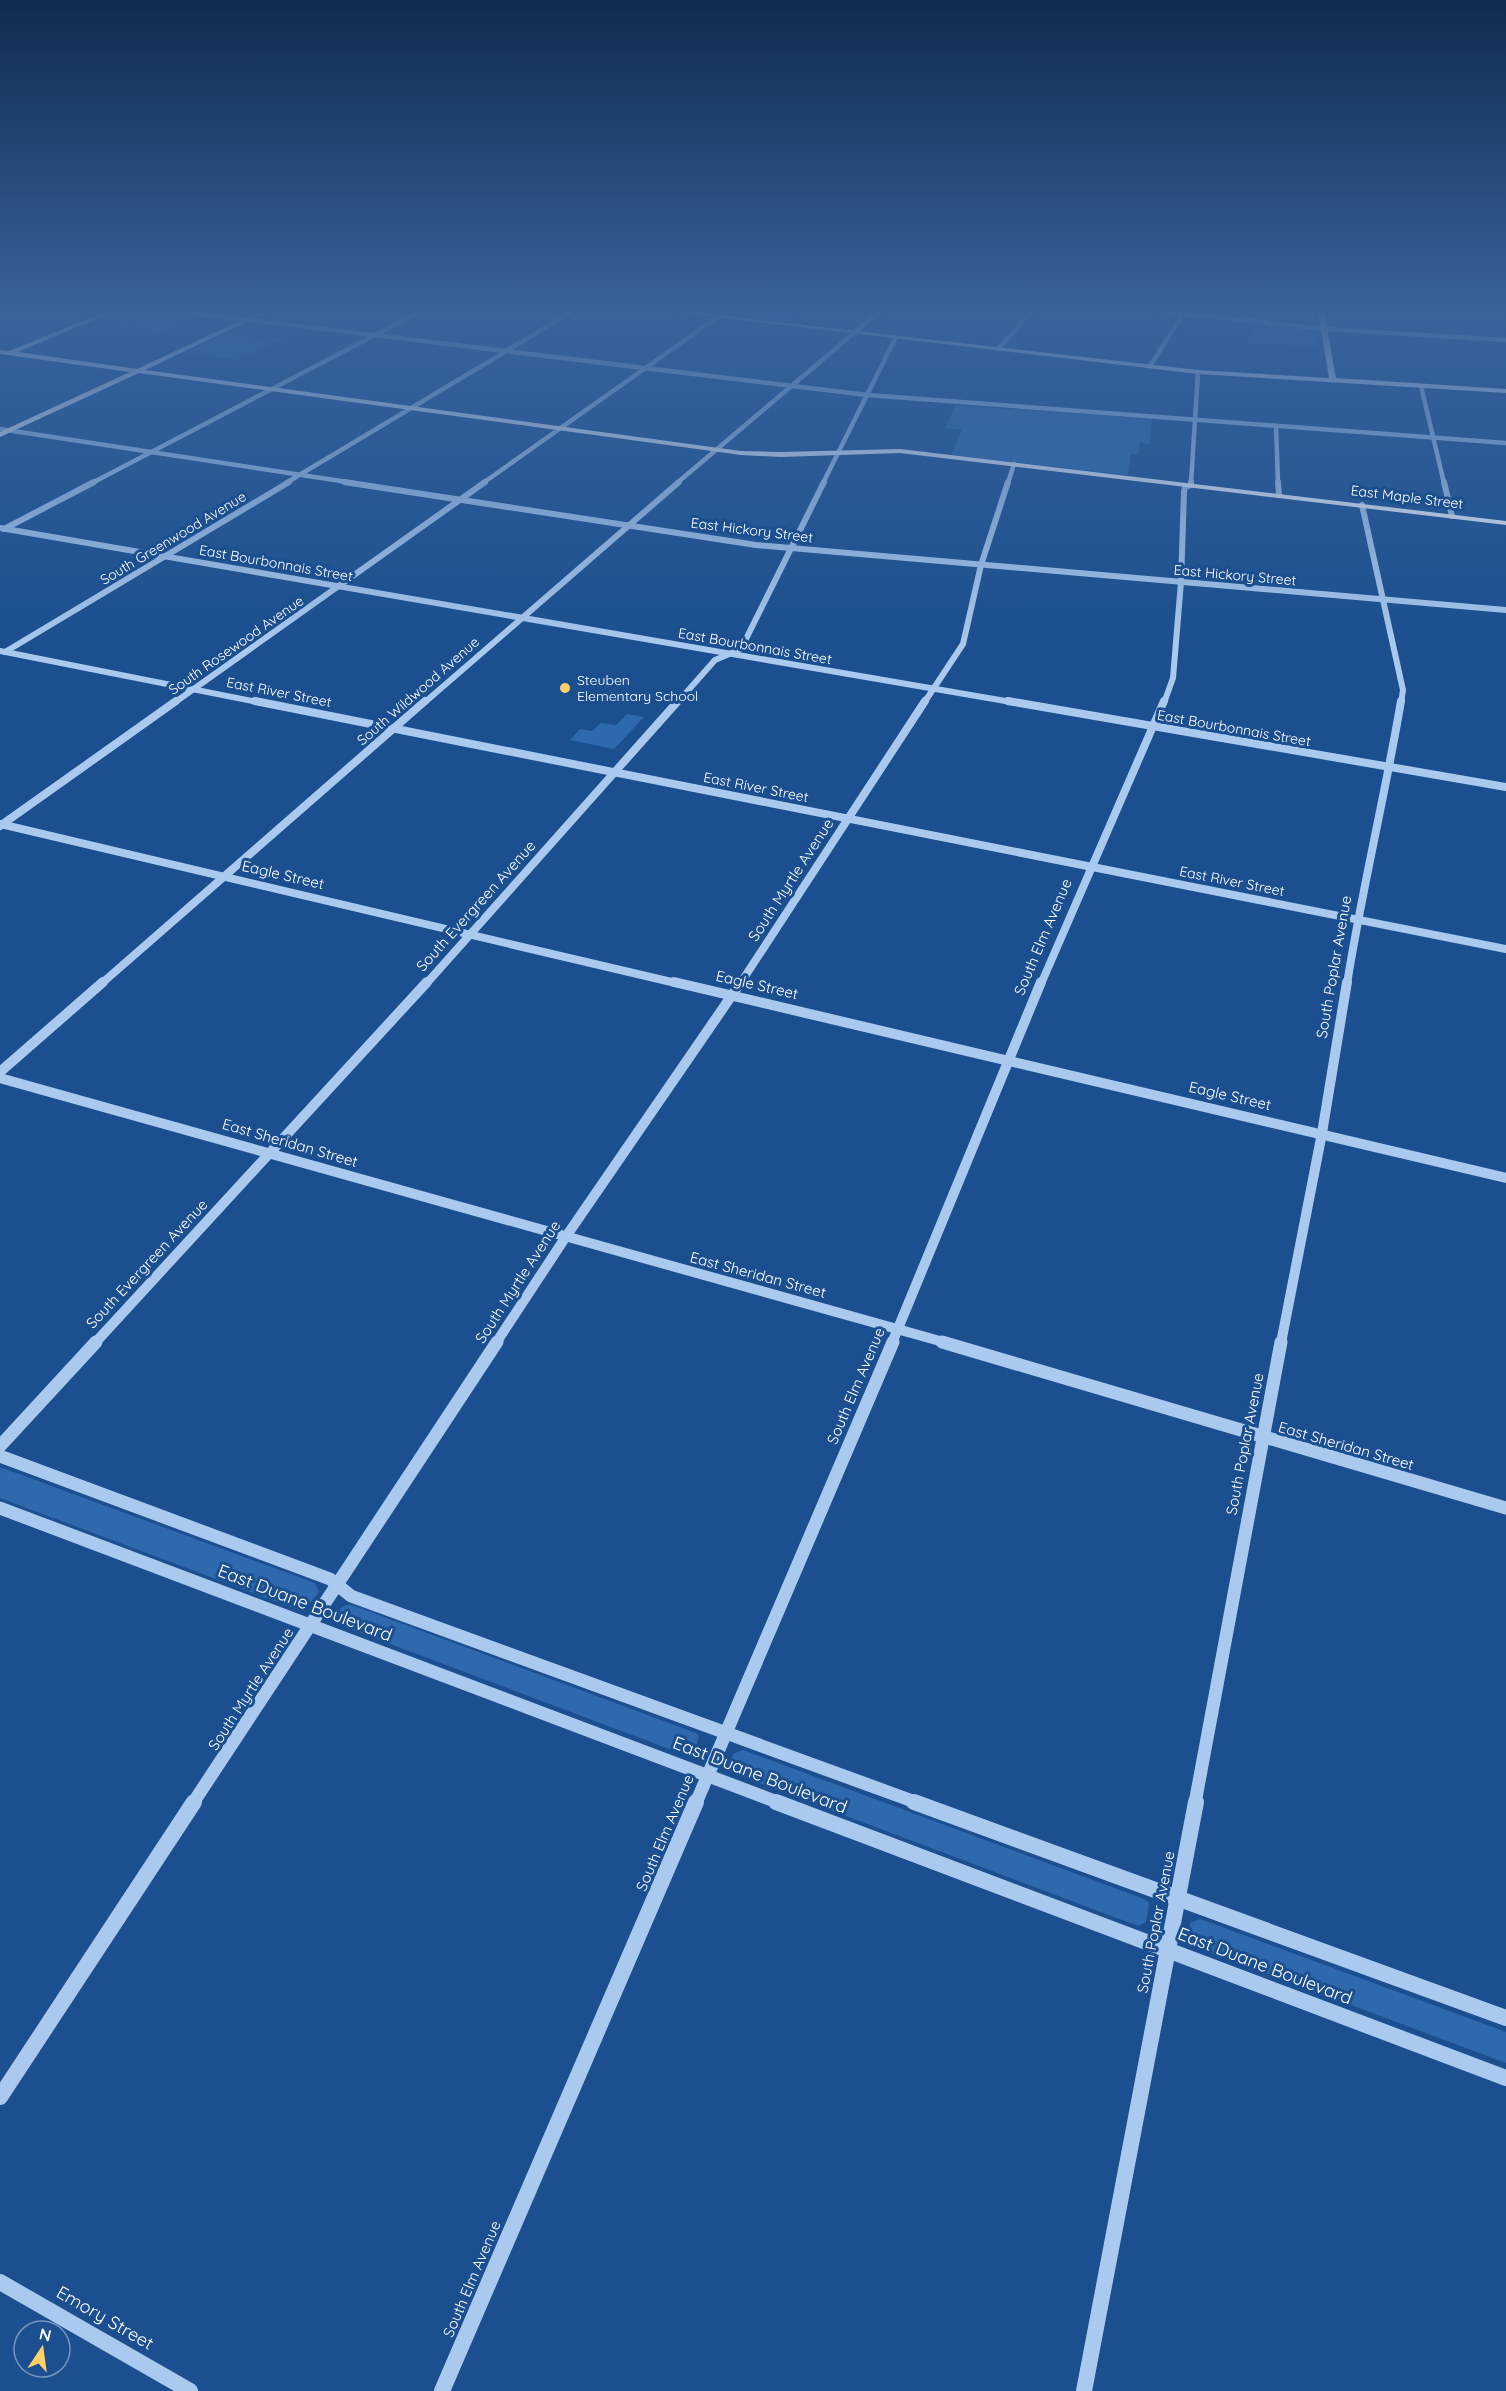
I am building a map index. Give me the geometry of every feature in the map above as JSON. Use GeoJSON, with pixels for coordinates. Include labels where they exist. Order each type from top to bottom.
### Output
{"type":"FeatureCollection","features":[{"type":"Feature","properties":{"kind":"main road"},"geometry":{"type":"LineString","coordinates":[[0,435],[4,430],[21,423]]}},
{"type":"Feature","properties":{"kind":"main road","name":"East Maple Street"},"geometry":{"type":"LineString","coordinates":[[520,423],[718,450],[785,455],[839,451],[900,451],[1506,523]]}},
{"type":"Feature","properties":{"kind":"street"},"geometry":{"type":"LineString","coordinates":[[2,529],[208,423]]}},
{"type":"Feature","properties":{"kind":"street","name":"South Greenwood Avenue"},"geometry":{"type":"LineString","coordinates":[[2,653],[387,423]]}},
{"type":"Feature","properties":{"kind":"street","name":"South Rosewood Avenue"},"geometry":{"type":"LineString","coordinates":[[1,825],[568,423]]}},
{"type":"Feature","properties":{"kind":"street","name":"South Wildwood Avenue"},"geometry":{"type":"LineString","coordinates":[[0,1072],[748,423]]}},
{"type":"Feature","properties":{"kind":"street","name":"South Evergreen Avenue"},"geometry":{"type":"LineString","coordinates":[[0,1446],[471,935],[715,660],[741,649],[853,423]]}},
{"type":"Feature","properties":{"kind":"street","name":"South Elm Avenue"},"geometry":{"type":"LineString","coordinates":[[442,2391],[708,1776],[898,1329],[1008,1060],[1091,867],[1155,727],[1173,678],[1181,582],[1184,492],[1185,487],[1191,485],[1195,423]]}},
{"type":"Feature","properties":{"kind":"street"},"geometry":{"type":"LineString","coordinates":[[1230,423],[1506,442]]}},
{"type":"Feature","properties":{"kind":"street"},"geometry":{"type":"LineString","coordinates":[[1430,423],[1452,516]]}},
{"type":"Feature","properties":{"kind":"street"},"geometry":{"type":"LineString","coordinates":[[1276,426],[1279,495]]}},
{"type":"Feature","properties":{"kind":"street","name":"East Hickory Street"},"geometry":{"type":"LineString","coordinates":[[4,430],[791,549],[1506,610]]}},
{"type":"Feature","properties":{"kind":"street","name":"South Myrtle Avenue"},"geometry":{"type":"LineString","coordinates":[[0,2097],[565,1238],[733,995],[963,644],[981,565],[1014,464]]}},
{"type":"Feature","properties":{"kind":"street","name":"South Poplar Avenue"},"geometry":{"type":"LineString","coordinates":[[1084,2391],[1178,1898],[1262,1438],[1322,1133],[1358,920],[1390,767],[1403,690],[1362,505]]}},
{"type":"Feature","properties":{"kind":"street","name":"East Bourbonnais Street"},"geometry":{"type":"LineString","coordinates":[[2,529],[1506,787]]}},
{"type":"Feature","properties":{"kind":"street","name":"East River Street"},"geometry":{"type":"LineString","coordinates":[[2,653],[194,689],[1506,950]]}},
{"type":"Feature","properties":{"kind":"street","name":"Eagle Street"},"geometry":{"type":"LineString","coordinates":[[1,825],[1506,1178]]}},
{"type":"Feature","properties":{"kind":"street","name":"East Sheridan Street"},"geometry":{"type":"LineString","coordinates":[[0,1078],[565,1238],[898,1329],[1506,1508]]}},
{"type":"Feature","properties":{"kind":"street","name":"East Duane Boulevard"},"geometry":{"type":"LineString","coordinates":[[0,1456],[330,1579],[351,1596],[1506,2018]]}},
{"type":"Feature","properties":{"kind":"street","name":"East Duane Boulevard"},"geometry":{"type":"LineString","coordinates":[[0,1508],[1506,2078]]}},
{"type":"Feature","properties":{"kind":"street","name":"Emory Street"},"geometry":{"type":"LineString","coordinates":[[0,2282],[190,2391]]}},
{"type":"Feature","properties":{"kind":"shaded area"},"geometry":{"type":"Polygon","coordinates":[[[948,423],[1152,423],[1150,444],[1140,443],[1138,455],[1131,454],[1128,475],[951,455],[962,430],[946,428],[948,423]]]}},
{"type":"Feature","properties":{"kind":"shaded area"},"geometry":{"type":"Polygon","coordinates":[[[627,714],[644,717],[614,749],[570,740],[580,729],[592,731],[601,723],[616,725],[627,714]]]}},
{"type":"Feature","properties":{"kind":"shaded area"},"geometry":{"type":"Polygon","coordinates":[[[0,1467],[315,1583],[319,1592],[306,1608],[296,1609],[0,1498],[0,1467]]]}},
{"type":"Feature","properties":{"kind":"shaded area"},"geometry":{"type":"Polygon","coordinates":[[[352,1605],[696,1733],[699,1736],[694,1752],[685,1755],[337,1624],[334,1621],[341,1608],[352,1605]]]}},
{"type":"Feature","properties":{"kind":"shaded area"},"geometry":{"type":"Polygon","coordinates":[[[743,1750],[1144,1899],[1149,1903],[1146,1922],[1138,1926],[732,1773],[728,1770],[733,1754],[743,1750]]]}},
{"type":"Feature","properties":{"kind":"shaded area"},"geometry":{"type":"Polygon","coordinates":[[[1200,1919],[1506,2032],[1506,2063],[1193,1946],[1188,1942],[1190,1923],[1200,1919]]]}},
{"type":"Feature","properties":{"kind":"place","name":"Steuben Elementary School"},"geometry":{"type":"Point","coordinates":[565,688]}}]}
